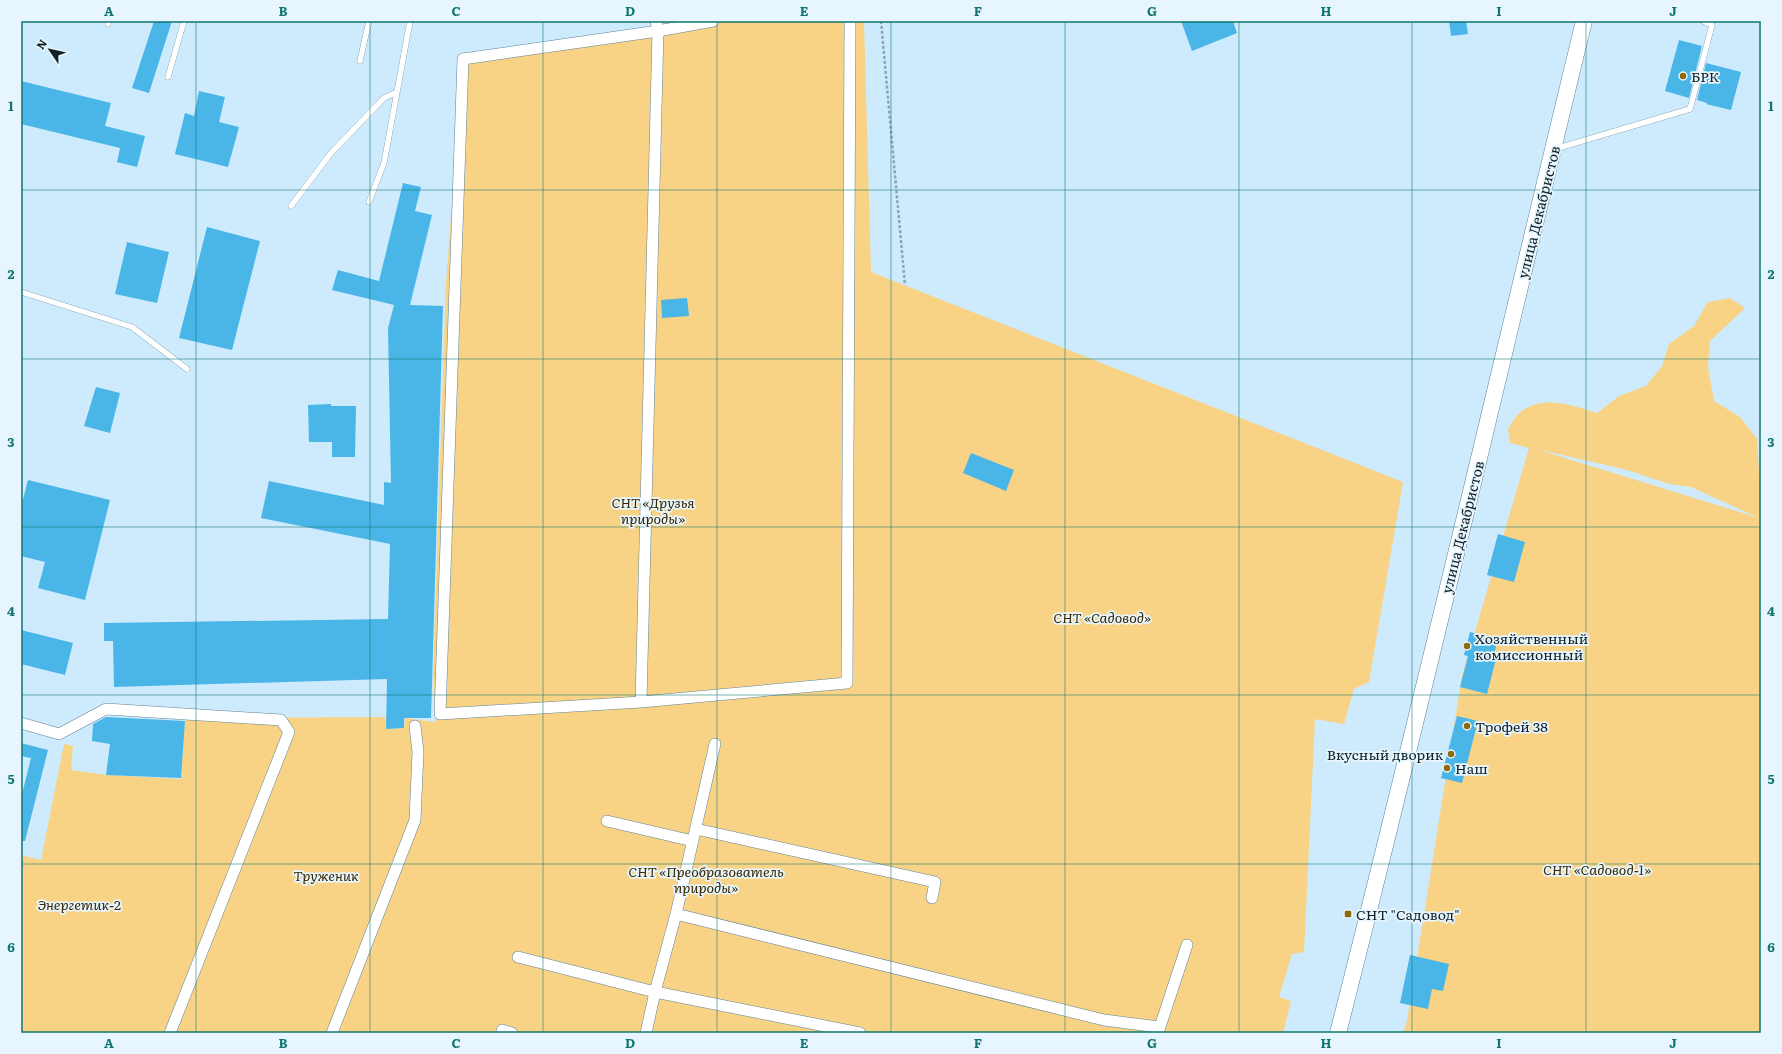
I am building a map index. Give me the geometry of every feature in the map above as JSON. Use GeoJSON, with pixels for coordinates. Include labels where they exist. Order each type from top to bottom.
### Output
{"type":"FeatureCollection","features":[{"type":"Feature","properties":{"kind":"street"},"geometry":{"type":"LineString","coordinates":[[713,21],[657,26],[463,59],[440,714],[642,702],[848,683],[850,21]]}},
{"type":"Feature","properties":{"kind":"street","name":"улица Декабристов"},"geometry":{"type":"LineString","coordinates":[[1338,1033],[1402,779],[1584,21]]}},
{"type":"Feature","properties":{"kind":"street"},"geometry":{"type":"LineString","coordinates":[[642,702],[657,26]]}},
{"type":"Feature","properties":{"kind":"street"},"geometry":{"type":"LineString","coordinates":[[21,723],[59,734],[106,709],[282,720],[289,732],[170,1033]]}},
{"type":"Feature","properties":{"kind":"street"},"geometry":{"type":"LineString","coordinates":[[332,1033],[415,820],[418,752],[415,726]]}},
{"type":"Feature","properties":{"kind":"street"},"geometry":{"type":"LineString","coordinates":[[646,1033],[655,992],[676,914],[715,744]]}},
{"type":"Feature","properties":{"kind":"street"},"geometry":{"type":"LineString","coordinates":[[608,821],[693,841]]}},
{"type":"Feature","properties":{"kind":"street"},"geometry":{"type":"LineString","coordinates":[[696,829],[934,882],[932,898]]}},
{"type":"Feature","properties":{"kind":"street"},"geometry":{"type":"LineString","coordinates":[[676,914],[1104,1020],[1158,1030],[1187,945]]}},
{"type":"Feature","properties":{"kind":"street"},"geometry":{"type":"LineString","coordinates":[[518,957],[655,992],[860,1033]]}},
{"type":"Feature","properties":{"kind":"lane"},"geometry":{"type":"LineString","coordinates":[[168,77],[184,21]]}},
{"type":"Feature","properties":{"kind":"lane"},"geometry":{"type":"LineString","coordinates":[[360,61],[370,21]]}},
{"type":"Feature","properties":{"kind":"lane"},"geometry":{"type":"LineString","coordinates":[[369,202],[384,163],[410,21]]}},
{"type":"Feature","properties":{"kind":"lane"},"geometry":{"type":"LineString","coordinates":[[1553,150],[1690,109],[1712,25],[1703,21]]}},
{"type":"Feature","properties":{"kind":"lane"},"geometry":{"type":"LineString","coordinates":[[291,206],[332,153],[384,98],[397,92]]}},
{"type":"Feature","properties":{"kind":"lane"},"geometry":{"type":"LineString","coordinates":[[21,292],[132,327],[187,369]]}},
{"type":"Feature","properties":{"kind":"path"},"geometry":{"type":"LineString","coordinates":[[881,21],[905,285]]}},
{"type":"Feature","properties":{"kind":"green space"},"geometry":{"type":"Polygon","coordinates":[[[679,21],[864,21],[871,272],[1403,482],[1369,682],[1354,689],[1344,724],[1315,719],[1304,952],[1292,954],[1279,997],[1291,1001],[1283,1033],[21,1033],[21,855],[41,860],[64,744],[73,746],[71,770],[106,775],[181,779],[185,718],[385,717],[386,729],[404,728],[405,718],[436,722],[433,674],[446,283],[463,59],[679,21]]]}},
{"type":"Feature","properties":{"kind":"green space","name":"СНТ «Садовод-1»"},"geometry":{"type":"Polygon","coordinates":[[[1730,298],[1745,308],[1710,341],[1708,367],[1714,401],[1740,417],[1757,439],[1761,504],[1761,1033],[1403,1033],[1407,1021],[1462,676],[1529,448],[1510,443],[1508,429],[1519,413],[1528,407],[1538,404],[1557,403],[1567,404],[1597,413],[1619,396],[1646,386],[1662,366],[1669,344],[1694,326],[1708,302],[1730,298]],[[1536,449],[1759,518],[1691,487],[1669,484],[1627,470],[1536,449]]]}},
{"type":"Feature","properties":{"kind":"building"},"geometry":{"type":"Polygon","coordinates":[[[154,21],[172,21],[149,93],[132,88],[154,21]]]}},
{"type":"Feature","properties":{"kind":"building"},"geometry":{"type":"Polygon","coordinates":[[[1181,21],[1233,21],[1237,33],[1192,51],[1181,21]]]}},
{"type":"Feature","properties":{"kind":"building"},"geometry":{"type":"Polygon","coordinates":[[[1449,21],[1466,21],[1468,34],[1451,36],[1449,21]]]}},
{"type":"Feature","properties":{"kind":"building"},"geometry":{"type":"Polygon","coordinates":[[[1679,40],[1702,46],[1689,98],[1665,91],[1679,40]]]}},
{"type":"Feature","properties":{"kind":"building"},"geometry":{"type":"Polygon","coordinates":[[[1706,63],[1741,72],[1731,110],[1706,104],[1707,103],[1697,100],[1706,63]]]}},
{"type":"Feature","properties":{"kind":"building"},"geometry":{"type":"Polygon","coordinates":[[[21,81],[111,103],[105,126],[145,136],[137,167],[117,162],[120,148],[21,124],[21,81]]]}},
{"type":"Feature","properties":{"kind":"building"},"geometry":{"type":"Polygon","coordinates":[[[199,91],[225,97],[219,122],[239,127],[228,167],[175,154],[185,113],[194,116],[199,91]]]}},
{"type":"Feature","properties":{"kind":"building"},"geometry":{"type":"Polygon","coordinates":[[[403,183],[421,187],[415,211],[432,215],[410,305],[443,306],[431,718],[404,718],[404,728],[386,729],[387,679],[114,687],[113,641],[104,641],[104,623],[388,619],[390,544],[261,518],[269,481],[384,505],[384,482],[391,483],[388,328],[394,305],[332,290],[338,270],[379,281],[403,183]]]}},
{"type":"Feature","properties":{"kind":"building"},"geometry":{"type":"Polygon","coordinates":[[[207,227],[260,241],[232,350],[179,338],[207,227]]]}},
{"type":"Feature","properties":{"kind":"building"},"geometry":{"type":"Polygon","coordinates":[[[127,242],[169,252],[157,303],[115,294],[127,242]]]}},
{"type":"Feature","properties":{"kind":"building"},"geometry":{"type":"Polygon","coordinates":[[[687,298],[689,316],[662,318],[661,300],[687,298]]]}},
{"type":"Feature","properties":{"kind":"building"},"geometry":{"type":"Polygon","coordinates":[[[96,387],[120,393],[110,433],[84,426],[96,387]]]}},
{"type":"Feature","properties":{"kind":"building"},"geometry":{"type":"Polygon","coordinates":[[[331,404],[331,406],[356,406],[355,457],[332,457],[332,442],[309,442],[308,405],[331,404]]]}},
{"type":"Feature","properties":{"kind":"building"},"geometry":{"type":"Polygon","coordinates":[[[971,453],[1014,470],[1006,491],[963,473],[971,453]]]}},
{"type":"Feature","properties":{"kind":"building"},"geometry":{"type":"Polygon","coordinates":[[[28,480],[110,500],[85,600],[38,588],[45,562],[21,556],[21,507],[28,480]]]}},
{"type":"Feature","properties":{"kind":"building"},"geometry":{"type":"Polygon","coordinates":[[[1498,534],[1525,542],[1514,582],[1487,575],[1498,534]]]}},
{"type":"Feature","properties":{"kind":"building"},"geometry":{"type":"Polygon","coordinates":[[[21,630],[73,643],[65,675],[21,664],[21,630]]]}},
{"type":"Feature","properties":{"kind":"building"},"geometry":{"type":"Polygon","coordinates":[[[1470,632],[1498,639],[1493,658],[1496,659],[1487,694],[1460,687],[1468,656],[1464,655],[1470,632]]]}},
{"type":"Feature","properties":{"kind":"building"},"geometry":{"type":"Polygon","coordinates":[[[1457,716],[1478,721],[1462,783],[1441,778],[1457,716]]]}},
{"type":"Feature","properties":{"kind":"building"},"geometry":{"type":"Polygon","coordinates":[[[106,717],[185,721],[181,778],[106,775],[110,744],[92,741],[93,724],[106,717]]]}},
{"type":"Feature","properties":{"kind":"building"},"geometry":{"type":"Polygon","coordinates":[[[21,743],[48,750],[25,841],[21,841],[21,798],[31,758],[21,756],[21,743]]]}},
{"type":"Feature","properties":{"kind":"building"},"geometry":{"type":"Polygon","coordinates":[[[1410,955],[1449,964],[1443,991],[1432,989],[1428,1009],[1400,1003],[1410,955]]]}},
{"type":"Feature","properties":{"kind":"place","name":"БРК"},"geometry":{"type":"Point","coordinates":[1683,76]}},
{"type":"Feature","properties":{"kind":"place","name":"Хозяйственный комиссионный"},"geometry":{"type":"Point","coordinates":[1467,646]}},
{"type":"Feature","properties":{"kind":"place","name":"Трофей 38"},"geometry":{"type":"Point","coordinates":[1467,726]}},
{"type":"Feature","properties":{"kind":"place","name":"Вкусный дворик"},"geometry":{"type":"Point","coordinates":[1451,754]}},
{"type":"Feature","properties":{"kind":"place","name":"Наш"},"geometry":{"type":"Point","coordinates":[1447,768]}},
{"type":"Feature","properties":{"kind":"place","name":"СНТ \"Садовод\""},"geometry":{"type":"Point","coordinates":[1348,914]}},
{"type":"Feature","properties":{"kind":"park label","name":"СНТ «Друзья природы»"},"geometry":{"type":"Point","coordinates":[653,510]}},
{"type":"Feature","properties":{"kind":"park label","name":"СНТ «Садовод»"},"geometry":{"type":"Point","coordinates":[1102,617]}},
{"type":"Feature","properties":{"kind":"park label","name":"Труженик"},"geometry":{"type":"Point","coordinates":[326,875]}},
{"type":"Feature","properties":{"kind":"park label","name":"СНТ «Преобразователь природы»"},"geometry":{"type":"Point","coordinates":[706,880]}},
{"type":"Feature","properties":{"kind":"park label","name":"Энергетик-2"},"geometry":{"type":"Point","coordinates":[79,904]}}]}
